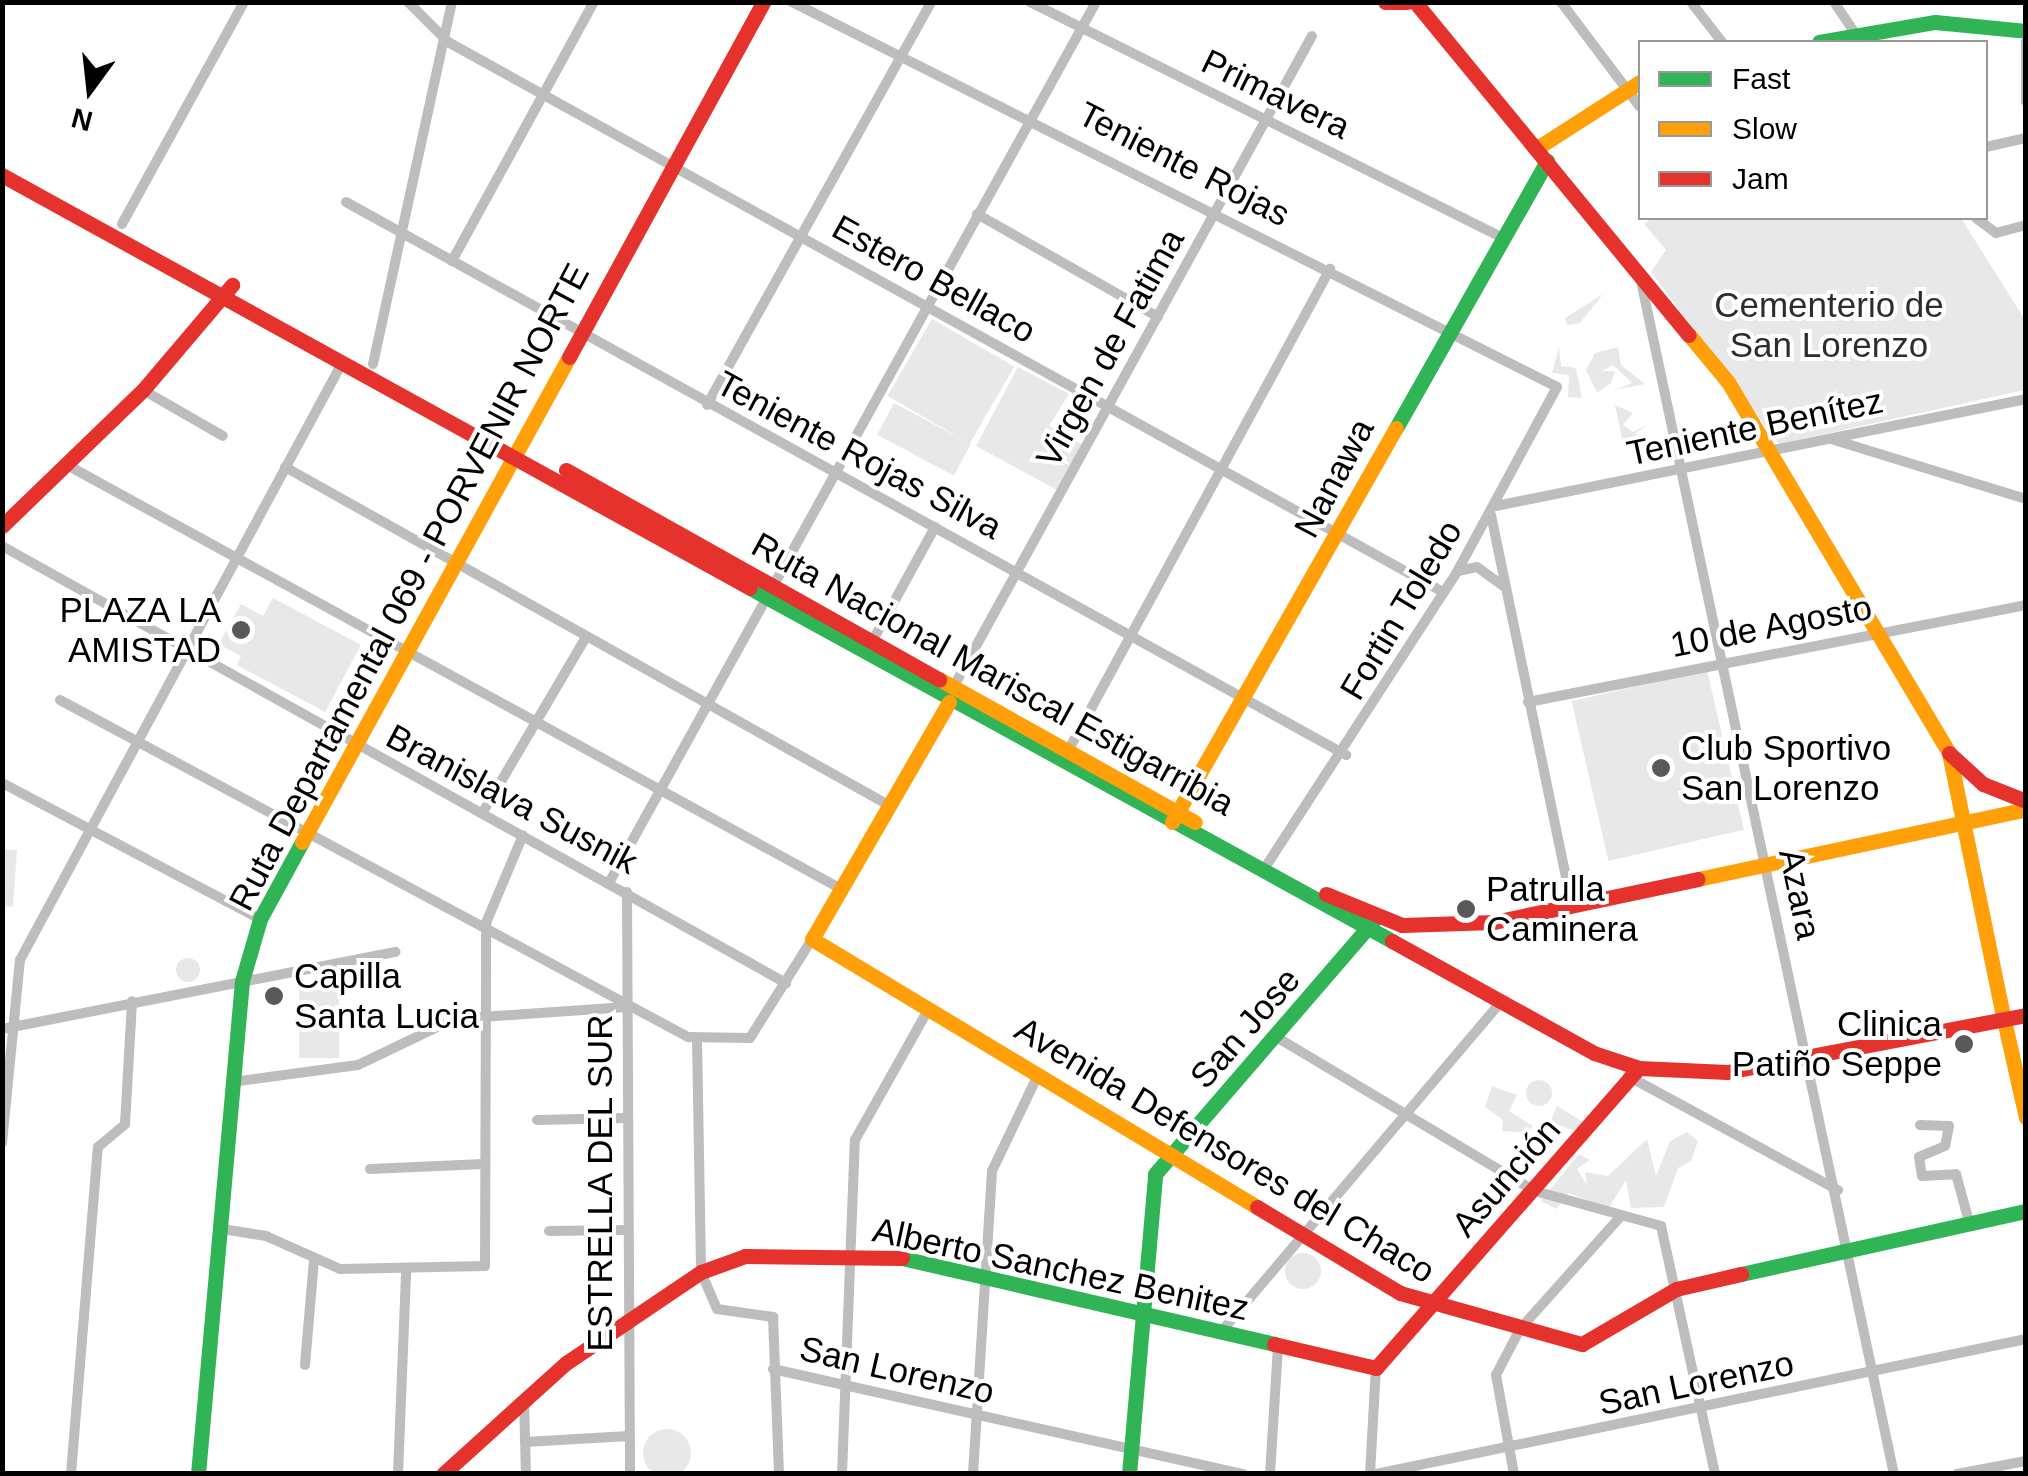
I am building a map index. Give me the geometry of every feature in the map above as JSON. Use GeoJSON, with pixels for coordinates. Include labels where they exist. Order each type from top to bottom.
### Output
{"type":"FeatureCollection","features":[{"type":"Feature","properties":{"kind":"main road","name":"Ruta Departamental 069 - PORVENIR NORTE"},"geometry":{"type":"LineString","coordinates":[[198,1474],[242,981],[260,919],[762,2]]}},
{"type":"Feature","properties":{"kind":"main road"},"geometry":{"type":"LineString","coordinates":[[1385,2],[1407,2]]}},
{"type":"Feature","properties":{"kind":"main road"},"geometry":{"type":"LineString","coordinates":[[1414,2],[1673,317],[1771,451],[1950,754],[1983,784],[2026,805]]}},
{"type":"Feature","properties":{"kind":"main road"},"geometry":{"type":"LineString","coordinates":[[1859,38],[1935,22],[2026,31]]}},
{"type":"Feature","properties":{"kind":"main road"},"geometry":{"type":"LineString","coordinates":[[1542,154],[1633,84]]}},
{"type":"Feature","properties":{"kind":"main road","name":"Nanawa"},"geometry":{"type":"LineString","coordinates":[[1175,818],[1340,534],[1497,235],[1529,200],[1542,154]]}},
{"type":"Feature","properties":{"kind":"main road","name":"Ruta Nacional Mariscal Estigarribia"},"geometry":{"type":"LineString","coordinates":[[2,161],[122,224],[342,362],[516,451],[774,593],[949,702],[1372,924],[1412,926],[1573,908],[1962,824],[2026,805]]}},
{"type":"Feature","properties":{"kind":"main road","name":"Ruta Nacional Mariscal Estigarribia"},"geometry":{"type":"LineString","coordinates":[[2,175],[373,364],[516,451]]}},
{"type":"Feature","properties":{"kind":"main road"},"geometry":{"type":"LineString","coordinates":[[2,526],[143,390],[229,292]]}},
{"type":"Feature","properties":{"kind":"main road","name":"Ruta Nacional Mariscal Estigarribia"},"geometry":{"type":"LineString","coordinates":[[774,593],[872,640],[1068,751],[1175,818],[1268,863],[1372,924]]}},
{"type":"Feature","properties":{"kind":"main road"},"geometry":{"type":"LineString","coordinates":[[812,939],[949,702]]}},
{"type":"Feature","properties":{"kind":"main road"},"geometry":{"type":"LineString","coordinates":[[1950,754],[2026,1118]]}},
{"type":"Feature","properties":{"kind":"main road"},"geometry":{"type":"LineString","coordinates":[[1372,924],[1408,952],[1499,1004],[1634,1073],[1727,1072],[2026,1015]]}},
{"type":"Feature","properties":{"kind":"main road","name":"San Jose"},"geometry":{"type":"LineString","coordinates":[[1129,1474],[1148,1190],[1172,1155],[1278,1038],[1372,924]]}},
{"type":"Feature","properties":{"kind":"main road"},"geometry":{"type":"LineString","coordinates":[[1408,952],[1412,926]]}},
{"type":"Feature","properties":{"kind":"main road","name":"Avenida Defensores del Chaco"},"geometry":{"type":"LineString","coordinates":[[812,939],[1433,1307],[1582,1344],[1676,1289],[2026,1210]]}},
{"type":"Feature","properties":{"kind":"main road","name":"Asunción"},"geometry":{"type":"LineString","coordinates":[[1376,1368],[1536,1190],[1634,1073]]}},
{"type":"Feature","properties":{"kind":"main road","name":"Avenida Defensores del Chaco"},"geometry":{"type":"LineString","coordinates":[[1852,1250],[2026,1220]]}},
{"type":"Feature","properties":{"kind":"main road","name":"Alberto Sanchez Benitez"},"geometry":{"type":"LineString","coordinates":[[443,1474],[524,1399],[628,1320],[700,1272],[744,1256],[850,1254],[981,1274],[1376,1368]]}},
{"type":"Feature","properties":{"kind":"street"},"geometry":{"type":"LineString","coordinates":[[122,224],[244,2]]}},
{"type":"Feature","properties":{"kind":"street","name":"Estero Bellaco"},"geometry":{"type":"LineString","coordinates":[[408,2],[448,42],[1444,592]]}},
{"type":"Feature","properties":{"kind":"street"},"geometry":{"type":"LineString","coordinates":[[373,364],[400,232],[448,42],[452,2]]}},
{"type":"Feature","properties":{"kind":"street"},"geometry":{"type":"LineString","coordinates":[[452,261],[594,2]]}},
{"type":"Feature","properties":{"kind":"street","name":"Teniente Rojas"},"geometry":{"type":"LineString","coordinates":[[792,2],[1030,116],[1550,376]]}},
{"type":"Feature","properties":{"kind":"street"},"geometry":{"type":"LineString","coordinates":[[706,405],[931,2]]}},
{"type":"Feature","properties":{"kind":"street","name":"Primavera"},"geometry":{"type":"LineString","coordinates":[[1030,2],[1497,235]]}},
{"type":"Feature","properties":{"kind":"street"},"geometry":{"type":"LineString","coordinates":[[610,881],[711,708],[839,475],[925,307],[1096,2]]}},
{"type":"Feature","properties":{"kind":"street"},"geometry":{"type":"LineString","coordinates":[[1561,2],[1633,84]]}},
{"type":"Feature","properties":{"kind":"street"},"geometry":{"type":"LineString","coordinates":[[1691,2],[1720,40]]}},
{"type":"Feature","properties":{"kind":"street"},"geometry":{"type":"LineString","coordinates":[[1834,2],[1859,38]]}},
{"type":"Feature","properties":{"kind":"street","name":"Virgen de Fatima"},"geometry":{"type":"LineString","coordinates":[[954,686],[1312,36]]}},
{"type":"Feature","properties":{"kind":"street"},"geometry":{"type":"LineString","coordinates":[[2026,42],[2026,102]]}},
{"type":"Feature","properties":{"kind":"street"},"geometry":{"type":"LineString","coordinates":[[1988,148],[2026,138]]}},
{"type":"Feature","properties":{"kind":"street","name":"Teniente Rojas Silva"},"geometry":{"type":"LineString","coordinates":[[346,202],[706,405],[934,526],[1346,755]]}},
{"type":"Feature","properties":{"kind":"street"},"geometry":{"type":"LineString","coordinates":[[977,214],[1158,317]]}},
{"type":"Feature","properties":{"kind":"street"},"geometry":{"type":"LineString","coordinates":[[1979,220],[1996,233],[2026,225]]}},
{"type":"Feature","properties":{"kind":"street"},"geometry":{"type":"LineString","coordinates":[[1068,751],[1330,269]]}},
{"type":"Feature","properties":{"kind":"street","name":"Azara"},"geometry":{"type":"LineString","coordinates":[[1640,280],[1806,1057],[1852,1250],[1894,1474]]}},
{"type":"Feature","properties":{"kind":"street"},"geometry":{"type":"LineString","coordinates":[[1650,326],[1673,317]]}},
{"type":"Feature","properties":{"kind":"street"},"geometry":{"type":"LineString","coordinates":[[2,1142],[20,960],[342,362]]}},
{"type":"Feature","properties":{"kind":"street","name":"Fortin Toledo"},"geometry":{"type":"LineString","coordinates":[[1268,863],[1346,755],[1494,511],[1556,401],[1550,376]]}},
{"type":"Feature","properties":{"kind":"street"},"geometry":{"type":"LineString","coordinates":[[143,390],[223,436]]}},
{"type":"Feature","properties":{"kind":"street","name":"Teniente Benítez"},"geometry":{"type":"LineString","coordinates":[[1494,511],[2026,399]]}},
{"type":"Feature","properties":{"kind":"street"},"geometry":{"type":"LineString","coordinates":[[1827,438],[2026,499]]}},
{"type":"Feature","properties":{"kind":"street"},"geometry":{"type":"LineString","coordinates":[[67,465],[659,795],[841,889]]}},
{"type":"Feature","properties":{"kind":"street"},"geometry":{"type":"LineString","coordinates":[[285,467],[451,566],[890,806]]}},
{"type":"Feature","properties":{"kind":"street"},"geometry":{"type":"LineString","coordinates":[[1494,511],[1528,702],[1573,908]]}},
{"type":"Feature","properties":{"kind":"street"},"geometry":{"type":"LineString","coordinates":[[872,640],[934,526]]}},
{"type":"Feature","properties":{"kind":"street","name":"Branislava Susnik"},"geometry":{"type":"LineString","coordinates":[[2,546],[354,745],[610,881],[786,983]]}},
{"type":"Feature","properties":{"kind":"street"},"geometry":{"type":"LineString","coordinates":[[1457,572],[1486,570],[1506,591]]}},
{"type":"Feature","properties":{"kind":"street","name":"10 de Agosto"},"geometry":{"type":"LineString","coordinates":[[1528,702],[2026,604]]}},
{"type":"Feature","properties":{"kind":"street"},"geometry":{"type":"LineString","coordinates":[[484,812],[585,639]]}},
{"type":"Feature","properties":{"kind":"street"},"geometry":{"type":"LineString","coordinates":[[60,700],[486,923],[627,1008],[697,1038],[750,1038],[812,939]]}},
{"type":"Feature","properties":{"kind":"street"},"geometry":{"type":"LineString","coordinates":[[2,783],[260,919]]}},
{"type":"Feature","properties":{"kind":"street"},"geometry":{"type":"LineString","coordinates":[[222,1229],[266,1236],[314,1260],[406,1274],[485,1266],[486,923],[523,835]]}},
{"type":"Feature","properties":{"kind":"street","name":"ESTRELLA DEL SUR"},"geometry":{"type":"LineString","coordinates":[[627,892],[630,1474]]}},
{"type":"Feature","properties":{"kind":"street"},"geometry":{"type":"LineString","coordinates":[[2,1029],[396,952]]}},
{"type":"Feature","properties":{"kind":"street"},"geometry":{"type":"LineString","coordinates":[[71,1474],[98,1147],[126,1124],[132,1001]]}},
{"type":"Feature","properties":{"kind":"street"},"geometry":{"type":"LineString","coordinates":[[1221,1332],[1301,1231],[1499,1004]]}},
{"type":"Feature","properties":{"kind":"street"},"geometry":{"type":"LineString","coordinates":[[232,1082],[358,1064],[454,1019],[627,1008]]}},
{"type":"Feature","properties":{"kind":"street"},"geometry":{"type":"LineString","coordinates":[[842,1474],[855,1140],[928,1008]]}},
{"type":"Feature","properties":{"kind":"street"},"geometry":{"type":"LineString","coordinates":[[697,1038],[700,1272],[717,1309],[772,1317],[779,1474]]}},
{"type":"Feature","properties":{"kind":"street"},"geometry":{"type":"LineString","coordinates":[[1278,1038],[1403,1117],[1536,1190],[1666,1230],[1715,1474]]}},
{"type":"Feature","properties":{"kind":"street"},"geometry":{"type":"LineString","coordinates":[[1634,1073],[1838,1190]]}},
{"type":"Feature","properties":{"kind":"street"},"geometry":{"type":"LineString","coordinates":[[973,1474],[981,1274],[992,1172],[1038,1075]]}},
{"type":"Feature","properties":{"kind":"street"},"geometry":{"type":"LineString","coordinates":[[537,1120],[626,1118]]}},
{"type":"Feature","properties":{"kind":"street"},"geometry":{"type":"LineString","coordinates":[[1920,1126],[1949,1126],[1945,1146],[1919,1157],[1922,1176],[1956,1174],[1969,1222]]}},
{"type":"Feature","properties":{"kind":"street"},"geometry":{"type":"LineString","coordinates":[[370,1169],[484,1164]]}},
{"type":"Feature","properties":{"kind":"street"},"geometry":{"type":"LineString","coordinates":[[1514,1474],[1494,1383],[1520,1329],[1620,1217]]}},
{"type":"Feature","properties":{"kind":"street"},"geometry":{"type":"LineString","coordinates":[[549,1231],[627,1230]]}},
{"type":"Feature","properties":{"kind":"street"},"geometry":{"type":"LineString","coordinates":[[305,1365],[314,1260]]}},
{"type":"Feature","properties":{"kind":"street"},"geometry":{"type":"LineString","coordinates":[[398,1474],[406,1274]]}},
{"type":"Feature","properties":{"kind":"street","name":"San Lorenzo"},"geometry":{"type":"LineString","coordinates":[[1373,1474],[1702,1412],[2026,1339]]}},
{"type":"Feature","properties":{"kind":"street"},"geometry":{"type":"LineString","coordinates":[[1270,1474],[1278,1346]]}},
{"type":"Feature","properties":{"kind":"street","name":"San Lorenzo"},"geometry":{"type":"LineString","coordinates":[[773,1368],[846,1388],[1243,1474]]}},
{"type":"Feature","properties":{"kind":"street"},"geometry":{"type":"LineString","coordinates":[[1373,1474],[1376,1368]]}},
{"type":"Feature","properties":{"kind":"street"},"geometry":{"type":"LineString","coordinates":[[524,1399],[526,1474]]}},
{"type":"Feature","properties":{"kind":"street"},"geometry":{"type":"LineString","coordinates":[[525,1442],[630,1436]]}},
{"type":"Feature","properties":{"kind":"street"},"geometry":{"type":"LineString","coordinates":[[1957,1474],[2026,1462]]}},
{"type":"Feature","properties":{"kind":"green space","name":"Cementerio de San Lorenzo"},"geometry":{"type":"Polygon","coordinates":[[[1649,220],[1962,220],[2025,320],[2025,390],[1779,444],[1651,272],[1666,250],[1644,224],[1649,220]]]}},
{"type":"Feature","properties":{"kind":"green space"},"geometry":{"type":"Polygon","coordinates":[[[1603,294],[1580,323],[1567,325],[1565,318],[1603,294]]]}},
{"type":"Feature","properties":{"kind":"green space"},"geometry":{"type":"Polygon","coordinates":[[[932,319],[1014,366],[970,444],[888,396],[932,319]]]}},
{"type":"Feature","properties":{"kind":"green space"},"geometry":{"type":"Polygon","coordinates":[[[1559,347],[1561,366],[1576,368],[1582,398],[1568,397],[1569,375],[1552,373],[1559,347]]]}},
{"type":"Feature","properties":{"kind":"green space"},"geometry":{"type":"Polygon","coordinates":[[[1618,347],[1621,365],[1645,384],[1614,390],[1632,383],[1613,365],[1602,371],[1615,371],[1611,383],[1597,393],[1586,370],[1595,353],[1618,347]]]}},
{"type":"Feature","properties":{"kind":"green space"},"geometry":{"type":"Polygon","coordinates":[[[1018,367],[1069,394],[1049,426],[1082,444],[1057,490],[976,446],[1018,367]]]}},
{"type":"Feature","properties":{"kind":"green space"},"geometry":{"type":"Polygon","coordinates":[[[894,403],[971,444],[954,476],[877,435],[894,403]]]}},
{"type":"Feature","properties":{"kind":"green space"},"geometry":{"type":"Polygon","coordinates":[[[1615,405],[1633,413],[1623,425],[1633,432],[1649,424],[1636,433],[1642,451],[1623,443],[1615,405]]]}},
{"type":"Feature","properties":{"kind":"green space"},"geometry":{"type":"Polygon","coordinates":[[[273,598],[361,645],[325,712],[237,665],[241,656],[219,644],[241,604],[263,616],[273,598]]]}},
{"type":"Feature","properties":{"kind":"green space","name":"Club Sportivo San Lorenzo"},"geometry":{"type":"Polygon","coordinates":[[[1707,670],[1744,830],[1608,861],[1572,701],[1707,670]]]}},
{"type":"Feature","properties":{"kind":"green space"},"geometry":{"type":"Polygon","coordinates":[[[2,849],[17,850],[13,907],[3,906],[2,849]]]}},
{"type":"Feature","properties":{"kind":"green space"},"geometry":{"type":"Polygon","coordinates":[[[188,958],[197,961],[197,979],[188,982],[179,979],[176,970],[179,961],[188,958]]]}},
{"type":"Feature","properties":{"kind":"green space"},"geometry":{"type":"Polygon","coordinates":[[[299,990],[339,990],[339,1058],[299,1058],[299,990]]]}},
{"type":"Feature","properties":{"kind":"green space"},"geometry":{"type":"Polygon","coordinates":[[[1539,1080],[1548,1084],[1552,1093],[1548,1102],[1539,1106],[1530,1102],[1526,1093],[1530,1084],[1539,1080]]]}},
{"type":"Feature","properties":{"kind":"green space"},"geometry":{"type":"Polygon","coordinates":[[[1492,1086],[1517,1095],[1509,1111],[1533,1126],[1528,1133],[1502,1131],[1503,1120],[1485,1107],[1492,1086]]]}},
{"type":"Feature","properties":{"kind":"green space"},"geometry":{"type":"Polygon","coordinates":[[[1557,1106],[1583,1122],[1578,1132],[1550,1122],[1557,1106]]]}},
{"type":"Feature","properties":{"kind":"green space"},"geometry":{"type":"Polygon","coordinates":[[[1687,1132],[1698,1141],[1691,1161],[1678,1168],[1664,1207],[1631,1208],[1626,1180],[1608,1209],[1569,1193],[1556,1209],[1541,1201],[1579,1154],[1590,1160],[1577,1169],[1587,1185],[1585,1172],[1608,1176],[1647,1139],[1656,1176],[1670,1141],[1687,1132]]]}},
{"type":"Feature","properties":{"kind":"green space"},"geometry":{"type":"Polygon","coordinates":[[[1303,1253],[1316,1258],[1321,1271],[1316,1284],[1303,1289],[1290,1284],[1285,1271],[1290,1258],[1303,1253]]]}},
{"type":"Feature","properties":{"kind":"green space"},"geometry":{"type":"Polygon","coordinates":[[[667,1429],[684,1436],[691,1453],[684,1470],[667,1477],[650,1470],[643,1453],[650,1436],[667,1429]]]}},
{"type":"Feature","properties":{"kind":"traffic: fast"},"geometry":{"type":"LineString","coordinates":[[1831,40],[1935,22],[2026,31]]}},
{"type":"Feature","properties":{"kind":"traffic: fast"},"geometry":{"type":"LineString","coordinates":[[1396,428],[1547,161]]}},
{"type":"Feature","properties":{"kind":"traffic: fast"},"geometry":{"type":"LineString","coordinates":[[750,588],[1392,941]]}},
{"type":"Feature","properties":{"kind":"traffic: fast"},"geometry":{"type":"LineString","coordinates":[[198,1474],[242,981],[260,919],[302,842]]}},
{"type":"Feature","properties":{"kind":"traffic: fast"},"geometry":{"type":"LineString","coordinates":[[1129,1474],[1155,1174],[1373,921]]}},
{"type":"Feature","properties":{"kind":"traffic: fast"},"geometry":{"type":"LineString","coordinates":[[1741,1274],[2026,1211]]}},
{"type":"Feature","properties":{"kind":"traffic: fast"},"geometry":{"type":"LineString","coordinates":[[902,1258],[1274,1344]]}},
{"type":"Feature","properties":{"kind":"traffic: slow"},"geometry":{"type":"LineString","coordinates":[[1537,148],[1638,83]]}},
{"type":"Feature","properties":{"kind":"traffic: slow"},"geometry":{"type":"LineString","coordinates":[[1689,335],[1728,382],[1949,753],[2004,1020]]}},
{"type":"Feature","properties":{"kind":"traffic: slow"},"geometry":{"type":"LineString","coordinates":[[302,842],[569,357]]}},
{"type":"Feature","properties":{"kind":"traffic: slow"},"geometry":{"type":"LineString","coordinates":[[1172,822],[1396,428]]}},
{"type":"Feature","properties":{"kind":"traffic: slow"},"geometry":{"type":"LineString","coordinates":[[939,679],[1195,822]]}},
{"type":"Feature","properties":{"kind":"traffic: slow"},"geometry":{"type":"LineString","coordinates":[[949,702],[812,939],[1257,1207]]}},
{"type":"Feature","properties":{"kind":"traffic: slow"},"geometry":{"type":"LineString","coordinates":[[1698,879],[2026,809]]}},
{"type":"Feature","properties":{"kind":"traffic: slow"},"geometry":{"type":"LineString","coordinates":[[2004,1020],[2026,1118]]}},
{"type":"Feature","properties":{"kind":"traffic: jam"},"geometry":{"type":"LineString","coordinates":[[569,357],[763,2]]}},
{"type":"Feature","properties":{"kind":"traffic: jam"},"geometry":{"type":"LineString","coordinates":[[1385,2],[1407,2]]}},
{"type":"Feature","properties":{"kind":"traffic: jam"},"geometry":{"type":"LineString","coordinates":[[1415,2],[1689,335]]}},
{"type":"Feature","properties":{"kind":"traffic: jam"},"geometry":{"type":"LineString","coordinates":[[2,175],[750,588]]}},
{"type":"Feature","properties":{"kind":"traffic: jam"},"geometry":{"type":"LineString","coordinates":[[2,526],[143,390],[232,285]]}},
{"type":"Feature","properties":{"kind":"traffic: jam"},"geometry":{"type":"LineString","coordinates":[[566,470],[939,679]]}},
{"type":"Feature","properties":{"kind":"traffic: jam"},"geometry":{"type":"LineString","coordinates":[[1949,753],[1983,784],[2026,801]]}},
{"type":"Feature","properties":{"kind":"traffic: jam"},"geometry":{"type":"LineString","coordinates":[[1326,894],[1402,925],[1494,922],[1698,879]]}},
{"type":"Feature","properties":{"kind":"traffic: jam"},"geometry":{"type":"LineString","coordinates":[[1392,941],[1594,1053],[1639,1068],[1727,1072],[2026,1015]]}},
{"type":"Feature","properties":{"kind":"traffic: jam"},"geometry":{"type":"LineString","coordinates":[[1274,1344],[1376,1368],[1639,1068]]}},
{"type":"Feature","properties":{"kind":"traffic: jam"},"geometry":{"type":"LineString","coordinates":[[1257,1207],[1400,1293],[1582,1344],[1676,1289],[1741,1274]]}},
{"type":"Feature","properties":{"kind":"traffic: jam"},"geometry":{"type":"LineString","coordinates":[[443,1474],[566,1363],[701,1272],[745,1256],[902,1258]]}},
{"type":"Feature","properties":{"kind":"place","name":"PLAZA LA AMISTAD"},"geometry":{"type":"Point","coordinates":[241,630]}},
{"type":"Feature","properties":{"kind":"place","name":"Club Sportivo San Lorenzo"},"geometry":{"type":"Point","coordinates":[1661,768]}},
{"type":"Feature","properties":{"kind":"place","name":"Patrulla Caminera"},"geometry":{"type":"Point","coordinates":[1466,909]}},
{"type":"Feature","properties":{"kind":"place","name":"Capilla Santa Lucia"},"geometry":{"type":"Point","coordinates":[274,996]}},
{"type":"Feature","properties":{"kind":"place","name":"Clinica Patiño Seppe"},"geometry":{"type":"Point","coordinates":[1964,1044]}}]}
